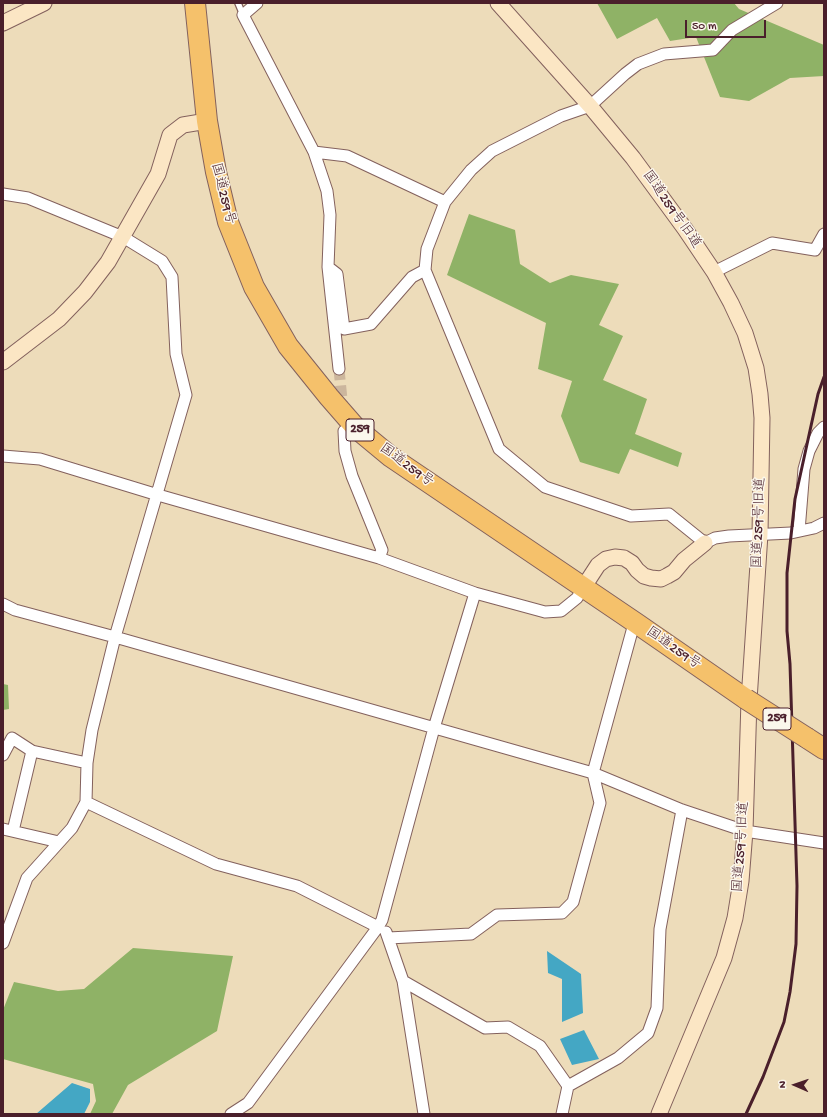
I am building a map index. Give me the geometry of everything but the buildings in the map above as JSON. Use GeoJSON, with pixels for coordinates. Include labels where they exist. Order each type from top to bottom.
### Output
{"type":"FeatureCollection","features":[{"type":"Feature","properties":{"kind":"highway","name":"国道259号"},"geometry":{"type":"LineString","coordinates":[[195,3],[207,120],[216,172],[228,222],[254,287],[288,346],[329,397],[356,428],[391,457],[746,699],[824,749]]}},
{"type":"Feature","properties":{"kind":"street"},"geometry":{"type":"LineString","coordinates":[[3,23],[44,3]]}},
{"type":"Feature","properties":{"kind":"street"},"geometry":{"type":"LineString","coordinates":[[257,3],[244,15],[314,152],[327,191],[330,215],[328,267],[339,369]]}},
{"type":"Feature","properties":{"kind":"street","name":"国道259号旧道"},"geometry":{"type":"LineString","coordinates":[[498,3],[590,106],[633,158],[685,229],[714,272],[731,303],[745,333],[756,368],[762,418],[760,534],[750,700],[745,831],[741,880],[735,918],[724,958],[659,1114]]}},
{"type":"Feature","properties":{"kind":"street"},"geometry":{"type":"LineString","coordinates":[[705,542],[669,514],[632,516],[545,487],[499,449],[425,270],[427,249],[444,202],[471,170],[492,151],[561,116],[590,106],[638,64],[664,54],[713,50],[732,30],[777,3]]}},
{"type":"Feature","properties":{"kind":"street"},"geometry":{"type":"LineString","coordinates":[[3,362],[59,319],[85,292],[108,262],[158,174],[170,135],[183,125],[207,120]]}},
{"type":"Feature","properties":{"kind":"street"},"geometry":{"type":"LineString","coordinates":[[314,152],[347,156],[444,202]]}},
{"type":"Feature","properties":{"kind":"street"},"geometry":{"type":"LineString","coordinates":[[3,194],[28,198],[123,236],[162,261],[172,277],[176,354],[186,395],[158,495],[115,637],[92,730],[87,763],[86,802],[72,828],[26,878],[3,944]]}},
{"type":"Feature","properties":{"kind":"street"},"geometry":{"type":"LineString","coordinates":[[714,272],[772,243],[815,250],[824,234]]}},
{"type":"Feature","properties":{"kind":"street"},"geometry":{"type":"LineString","coordinates":[[328,267],[337,274],[344,329],[371,324],[412,277],[425,270]]}},
{"type":"Feature","properties":{"kind":"street"},"geometry":{"type":"LineString","coordinates":[[799,531],[804,469],[818,433],[824,427]]}},
{"type":"Feature","properties":{"kind":"street"},"geometry":{"type":"LineString","coordinates":[[344,431],[345,451],[352,476],[382,550],[379,558]]}},
{"type":"Feature","properties":{"kind":"street"},"geometry":{"type":"LineString","coordinates":[[3,456],[40,459],[158,495],[379,558],[475,593],[545,612],[561,611],[577,598],[598,565],[606,559],[615,557],[624,558],[632,563],[644,576],[661,579],[674,572],[684,560],[705,542],[715,538],[799,531],[814,528],[824,523]]}},
{"type":"Feature","properties":{"kind":"street"},"geometry":{"type":"LineString","coordinates":[[231,1114],[248,1103],[380,923],[434,728],[475,593]]}},
{"type":"Feature","properties":{"kind":"street"},"geometry":{"type":"LineString","coordinates":[[3,604],[15,610],[115,637],[593,774],[682,810],[745,831],[824,843]]}},
{"type":"Feature","properties":{"kind":"street"},"geometry":{"type":"LineString","coordinates":[[388,938],[471,934],[497,915],[562,913],[574,902],[600,803],[593,774],[632,631],[636,623]]}},
{"type":"Feature","properties":{"kind":"street"},"geometry":{"type":"LineString","coordinates":[[3,755],[12,738],[32,751],[87,763]]}},
{"type":"Feature","properties":{"kind":"street"},"geometry":{"type":"LineString","coordinates":[[32,751],[8,830],[59,842]]}},
{"type":"Feature","properties":{"kind":"street"},"geometry":{"type":"LineString","coordinates":[[86,802],[216,864],[298,886],[380,923],[388,938],[403,981],[424,1114]]}},
{"type":"Feature","properties":{"kind":"street"},"geometry":{"type":"LineString","coordinates":[[568,1086],[618,1058],[648,1033],[657,1008],[660,929],[682,810]]}},
{"type":"Feature","properties":{"kind":"street"},"geometry":{"type":"LineString","coordinates":[[403,981],[485,1028],[508,1027],[540,1046],[568,1086],[562,1114]]}},
{"type":"Feature","properties":{"kind":"lane"},"geometry":{"type":"LineString","coordinates":[[238,3],[244,15]]}},
{"type":"Feature","properties":{"kind":"green space"},"geometry":{"type":"Polygon","coordinates":[[[597,3],[734,3],[739,9],[824,45],[824,76],[790,78],[749,101],[720,97],[696,37],[670,41],[657,18],[617,39],[597,3]]]}},
{"type":"Feature","properties":{"kind":"green space"},"geometry":{"type":"Polygon","coordinates":[[[469,214],[515,230],[520,264],[550,283],[571,275],[619,284],[599,325],[623,336],[603,380],[647,399],[635,434],[682,453],[678,467],[630,449],[619,474],[580,462],[561,416],[572,381],[538,369],[546,323],[447,275],[469,214]]]}},
{"type":"Feature","properties":{"kind":"green space"},"geometry":{"type":"Polygon","coordinates":[[[3,684],[8,685],[9,709],[3,710],[3,684]]]}},
{"type":"Feature","properties":{"kind":"green space"},"geometry":{"type":"Polygon","coordinates":[[[133,948],[233,956],[217,1031],[128,1085],[112,1114],[90,1114],[96,1101],[93,1084],[3,1059],[3,1010],[14,982],[58,991],[84,989],[133,948]]]}},
{"type":"Feature","properties":{"kind":"water"},"geometry":{"type":"Polygon","coordinates":[[[547,951],[581,974],[583,1013],[562,1022],[562,979],[548,973],[547,951]]]}},
{"type":"Feature","properties":{"kind":"water"},"geometry":{"type":"Polygon","coordinates":[[[584,1030],[599,1059],[572,1065],[560,1039],[584,1030]]]}},
{"type":"Feature","properties":{"kind":"water"},"geometry":{"type":"Polygon","coordinates":[[[72,1083],[90,1089],[90,1102],[84,1114],[36,1114],[72,1083]]]}},
{"type":"Feature","properties":{"kind":"tunnel"},"geometry":{"type":"LineString","coordinates":[[339,369],[343,410]]}},
{"type":"Feature","properties":{"kind":"railway"},"geometry":{"type":"LineString","coordinates":[[746,1114],[763,1077],[784,1022],[790,992],[796,944],[797,886],[790,664],[787,631],[787,573],[795,499],[818,394],[824,377]]}}]}
